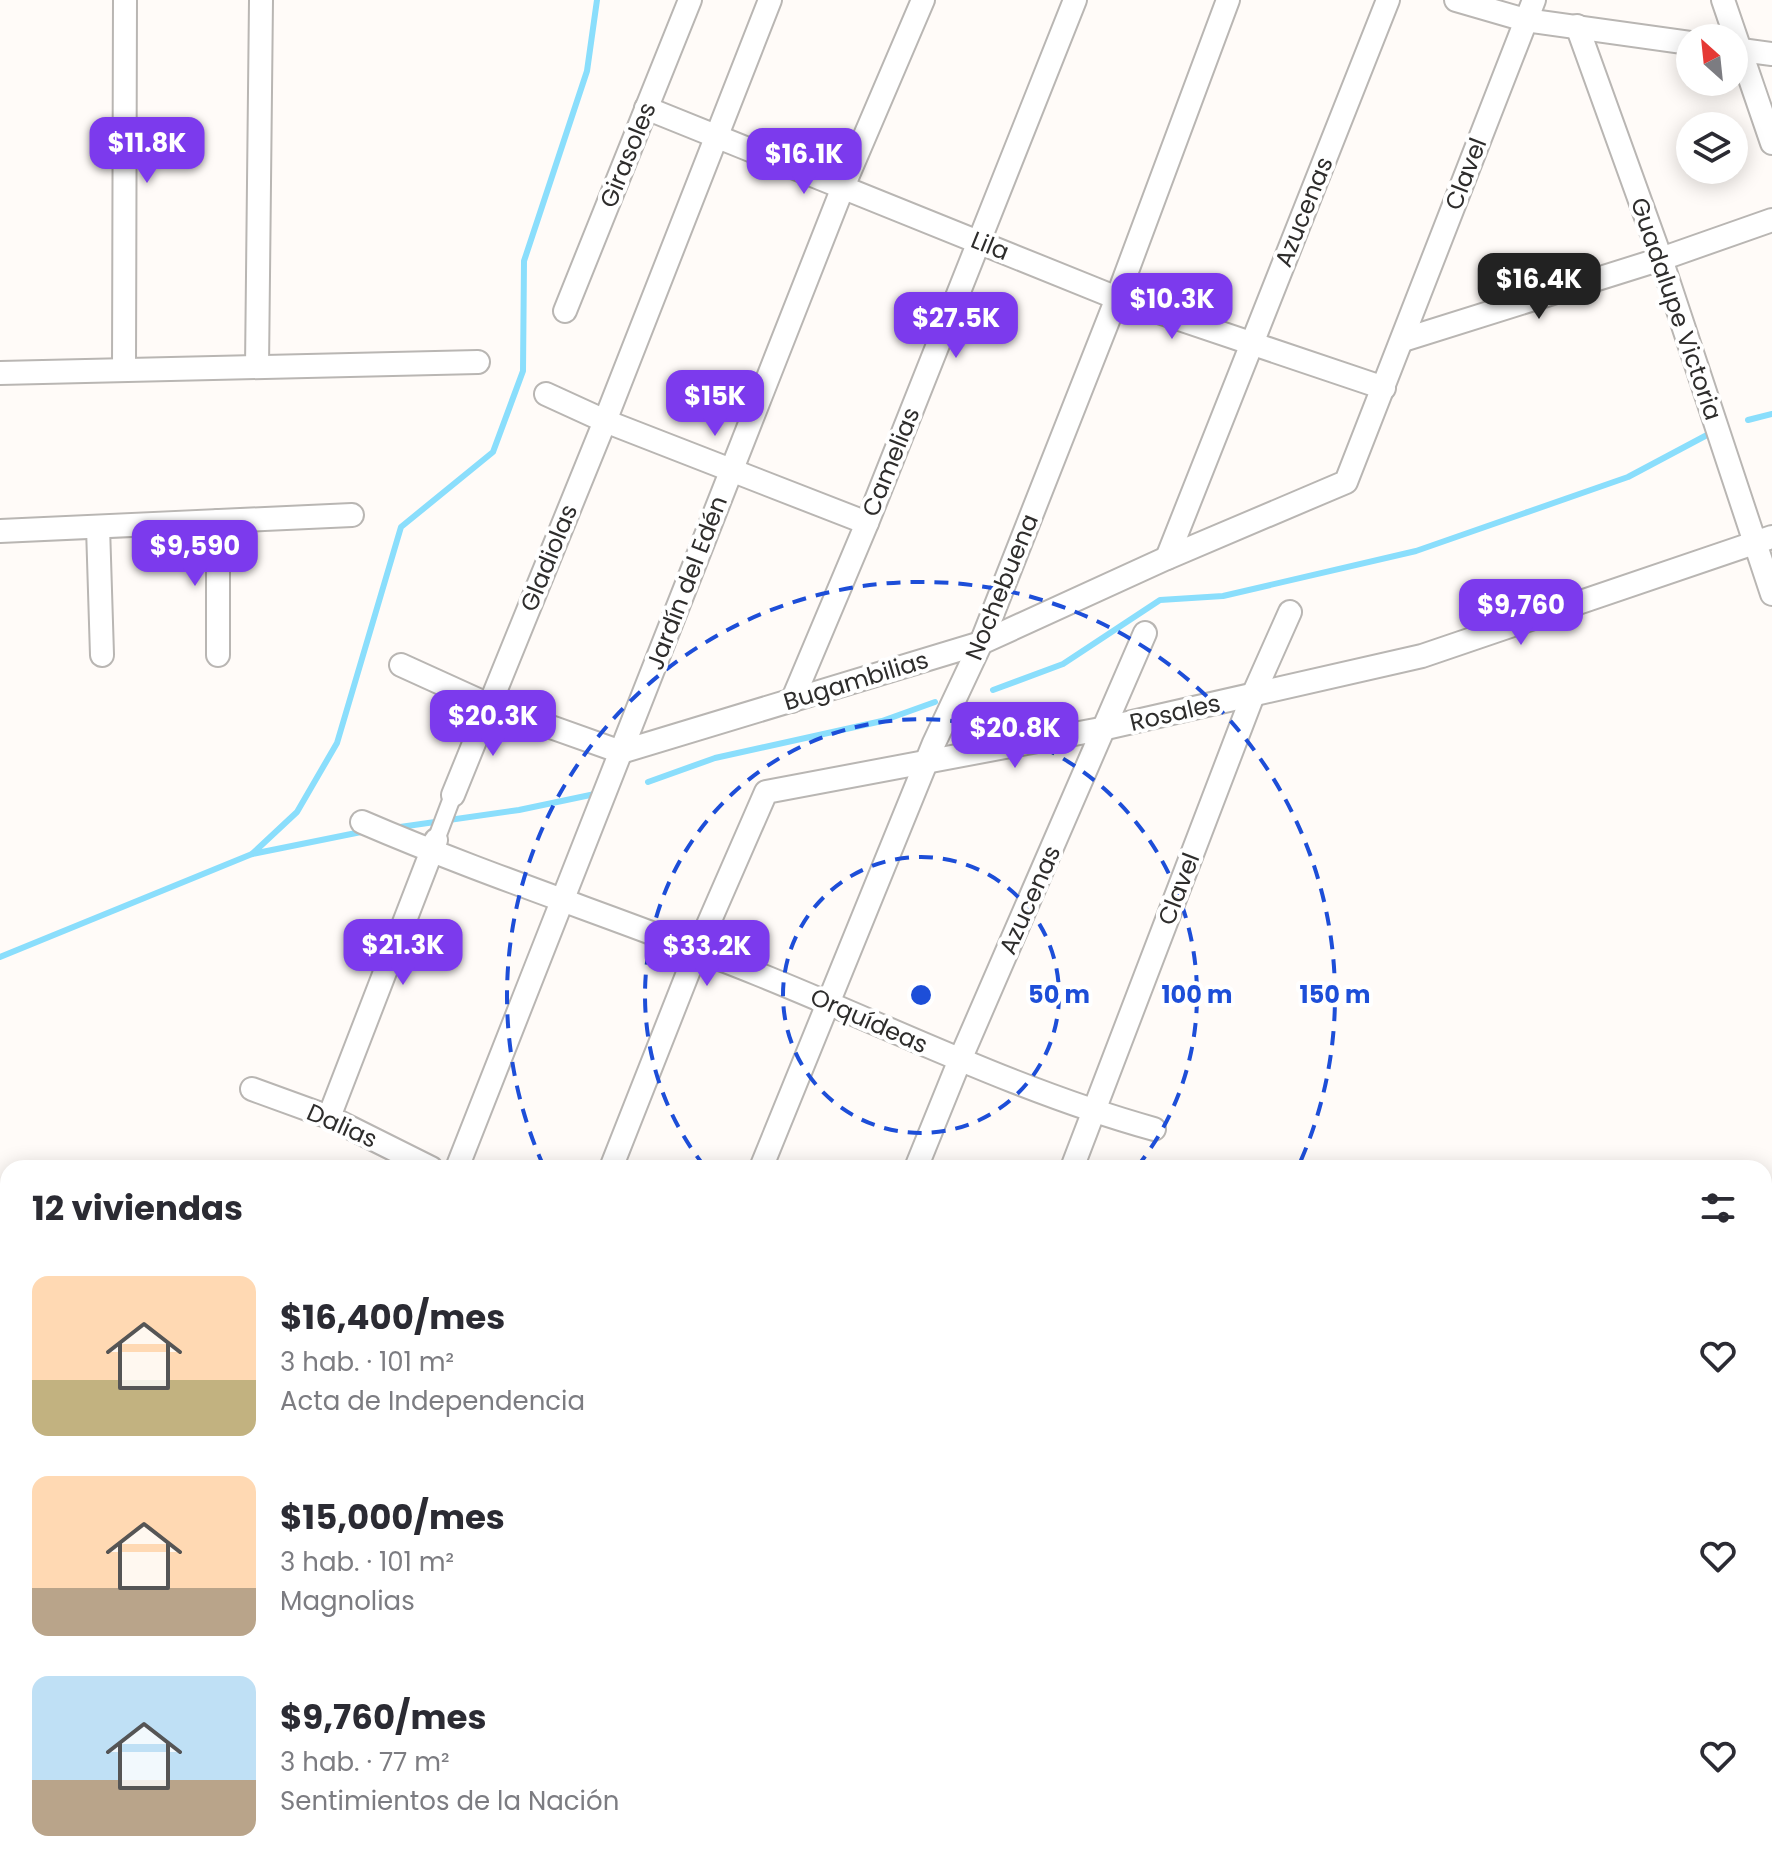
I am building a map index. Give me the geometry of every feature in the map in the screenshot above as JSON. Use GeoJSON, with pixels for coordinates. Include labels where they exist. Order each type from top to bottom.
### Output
{"type":"FeatureCollection","features":[{"type":"Feature","properties":{"kind":"street"},"geometry":{"type":"LineString","coordinates":[[124,370],[125,0]]}},
{"type":"Feature","properties":{"kind":"street"},"geometry":{"type":"LineString","coordinates":[[257,367],[261,0]]}},
{"type":"Feature","properties":{"kind":"street","name":"Girasoles"},"geometry":{"type":"LineString","coordinates":[[565,311],[690,0]]}},
{"type":"Feature","properties":{"kind":"street","name":"Gladiolas"},"geometry":{"type":"LineString","coordinates":[[329,1117],[453,795],[605,421],[770,0]]}},
{"type":"Feature","properties":{"kind":"street","name":"Jardín del Edén"},"geometry":{"type":"LineString","coordinates":[[460,1160],[843,187],[923,0]]}},
{"type":"Feature","properties":{"kind":"street","name":"Camelias"},"geometry":{"type":"LineString","coordinates":[[792,701],[867,523],[1075,0]]}},
{"type":"Feature","properties":{"kind":"street","name":"Nochebuena"},"geometry":{"type":"LineString","coordinates":[[764,1160],[930,754],[981,643],[1117,298],[1228,0]]}},
{"type":"Feature","properties":{"kind":"street","name":"Azucenas"},"geometry":{"type":"LineString","coordinates":[[1167,558],[1388,0]]}},
{"type":"Feature","properties":{"kind":"street"},"geometry":{"type":"LineString","coordinates":[[1456,0],[1530,10],[1577,26],[1676,41]]}},
{"type":"Feature","properties":{"kind":"street"},"geometry":{"type":"LineString","coordinates":[[1723,0],[1730,24]]}},
{"type":"Feature","properties":{"kind":"street","name":"Clavel"},"geometry":{"type":"LineString","coordinates":[[1346,482],[1530,10]]}},
{"type":"Feature","properties":{"kind":"street","name":"Guadalupe Victoria"},"geometry":{"type":"LineString","coordinates":[[1577,26],[1763,540],[1772,594]]}},
{"type":"Feature","properties":{"kind":"street"},"geometry":{"type":"LineString","coordinates":[[1748,51],[1772,54]]}},
{"type":"Feature","properties":{"kind":"street"},"geometry":{"type":"LineString","coordinates":[[1748,79],[1772,143]]}},
{"type":"Feature","properties":{"kind":"street","name":"Lila"},"geometry":{"type":"LineString","coordinates":[[646,108],[1117,298],[1384,388]]}},
{"type":"Feature","properties":{"kind":"street"},"geometry":{"type":"LineString","coordinates":[[1403,340],[1661,259],[1772,220]]}},
{"type":"Feature","properties":{"kind":"street"},"geometry":{"type":"LineString","coordinates":[[0,373],[478,362]]}},
{"type":"Feature","properties":{"kind":"street"},"geometry":{"type":"LineString","coordinates":[[546,394],[605,421],[867,523]]}},
{"type":"Feature","properties":{"kind":"street","name":"Bugambilias"},"geometry":{"type":"LineString","coordinates":[[621,752],[981,643],[1167,558],[1346,482]]}},
{"type":"Feature","properties":{"kind":"street"},"geometry":{"type":"LineString","coordinates":[[0,531],[352,515]]}},
{"type":"Feature","properties":{"kind":"street"},"geometry":{"type":"LineString","coordinates":[[218,521],[218,655]]}},
{"type":"Feature","properties":{"kind":"street"},"geometry":{"type":"LineString","coordinates":[[98,527],[102,655]]}},
{"type":"Feature","properties":{"kind":"street","name":"Rosales"},"geometry":{"type":"LineString","coordinates":[[697,950],[766,792],[930,754],[1106,728],[1422,656],[1763,540]]}},
{"type":"Feature","properties":{"kind":"street","name":"Clavel"},"geometry":{"type":"LineString","coordinates":[[1075,1160],[1253,695],[1290,612]]}},
{"type":"Feature","properties":{"kind":"street","name":"Azucenas"},"geometry":{"type":"LineString","coordinates":[[919,1160],[1145,633]]}},
{"type":"Feature","properties":{"kind":"street"},"geometry":{"type":"LineString","coordinates":[[401,665],[489,705],[621,752]]}},
{"type":"Feature","properties":{"kind":"street","name":"Orquídeas"},"geometry":{"type":"LineString","coordinates":[[362,822],[433,846],[562,901],[697,950],[829,1003],[959,1062],[1094,1113],[1154,1129]]}},
{"type":"Feature","properties":{"kind":"street"},"geometry":{"type":"LineString","coordinates":[[614,1160],[697,950]]}},
{"type":"Feature","properties":{"kind":"street","name":"Dalias"},"geometry":{"type":"LineString","coordinates":[[252,1089],[329,1117],[415,1160]]}},
{"type":"Feature","properties":{"kind":"waterway"},"geometry":{"type":"LineString","coordinates":[[252,854],[297,812],[337,743],[401,527],[493,452],[523,371],[524,261],[587,71],[597,0]]}},
{"type":"Feature","properties":{"kind":"waterway"},"geometry":{"type":"LineString","coordinates":[[1748,420],[1772,414]]}},
{"type":"Feature","properties":{"kind":"waterway"},"geometry":{"type":"LineString","coordinates":[[993,690],[1063,664],[1160,600],[1223,596],[1416,551],[1628,477],[1707,435]]}},
{"type":"Feature","properties":{"kind":"waterway"},"geometry":{"type":"LineString","coordinates":[[648,782],[715,758],[882,721],[935,702]]}},
{"type":"Feature","properties":{"kind":"waterway"},"geometry":{"type":"LineString","coordinates":[[393,828],[519,810],[595,794]]}},
{"type":"Feature","properties":{"kind":"waterway"},"geometry":{"type":"LineString","coordinates":[[0,957],[252,854],[366,831]]}}]}
